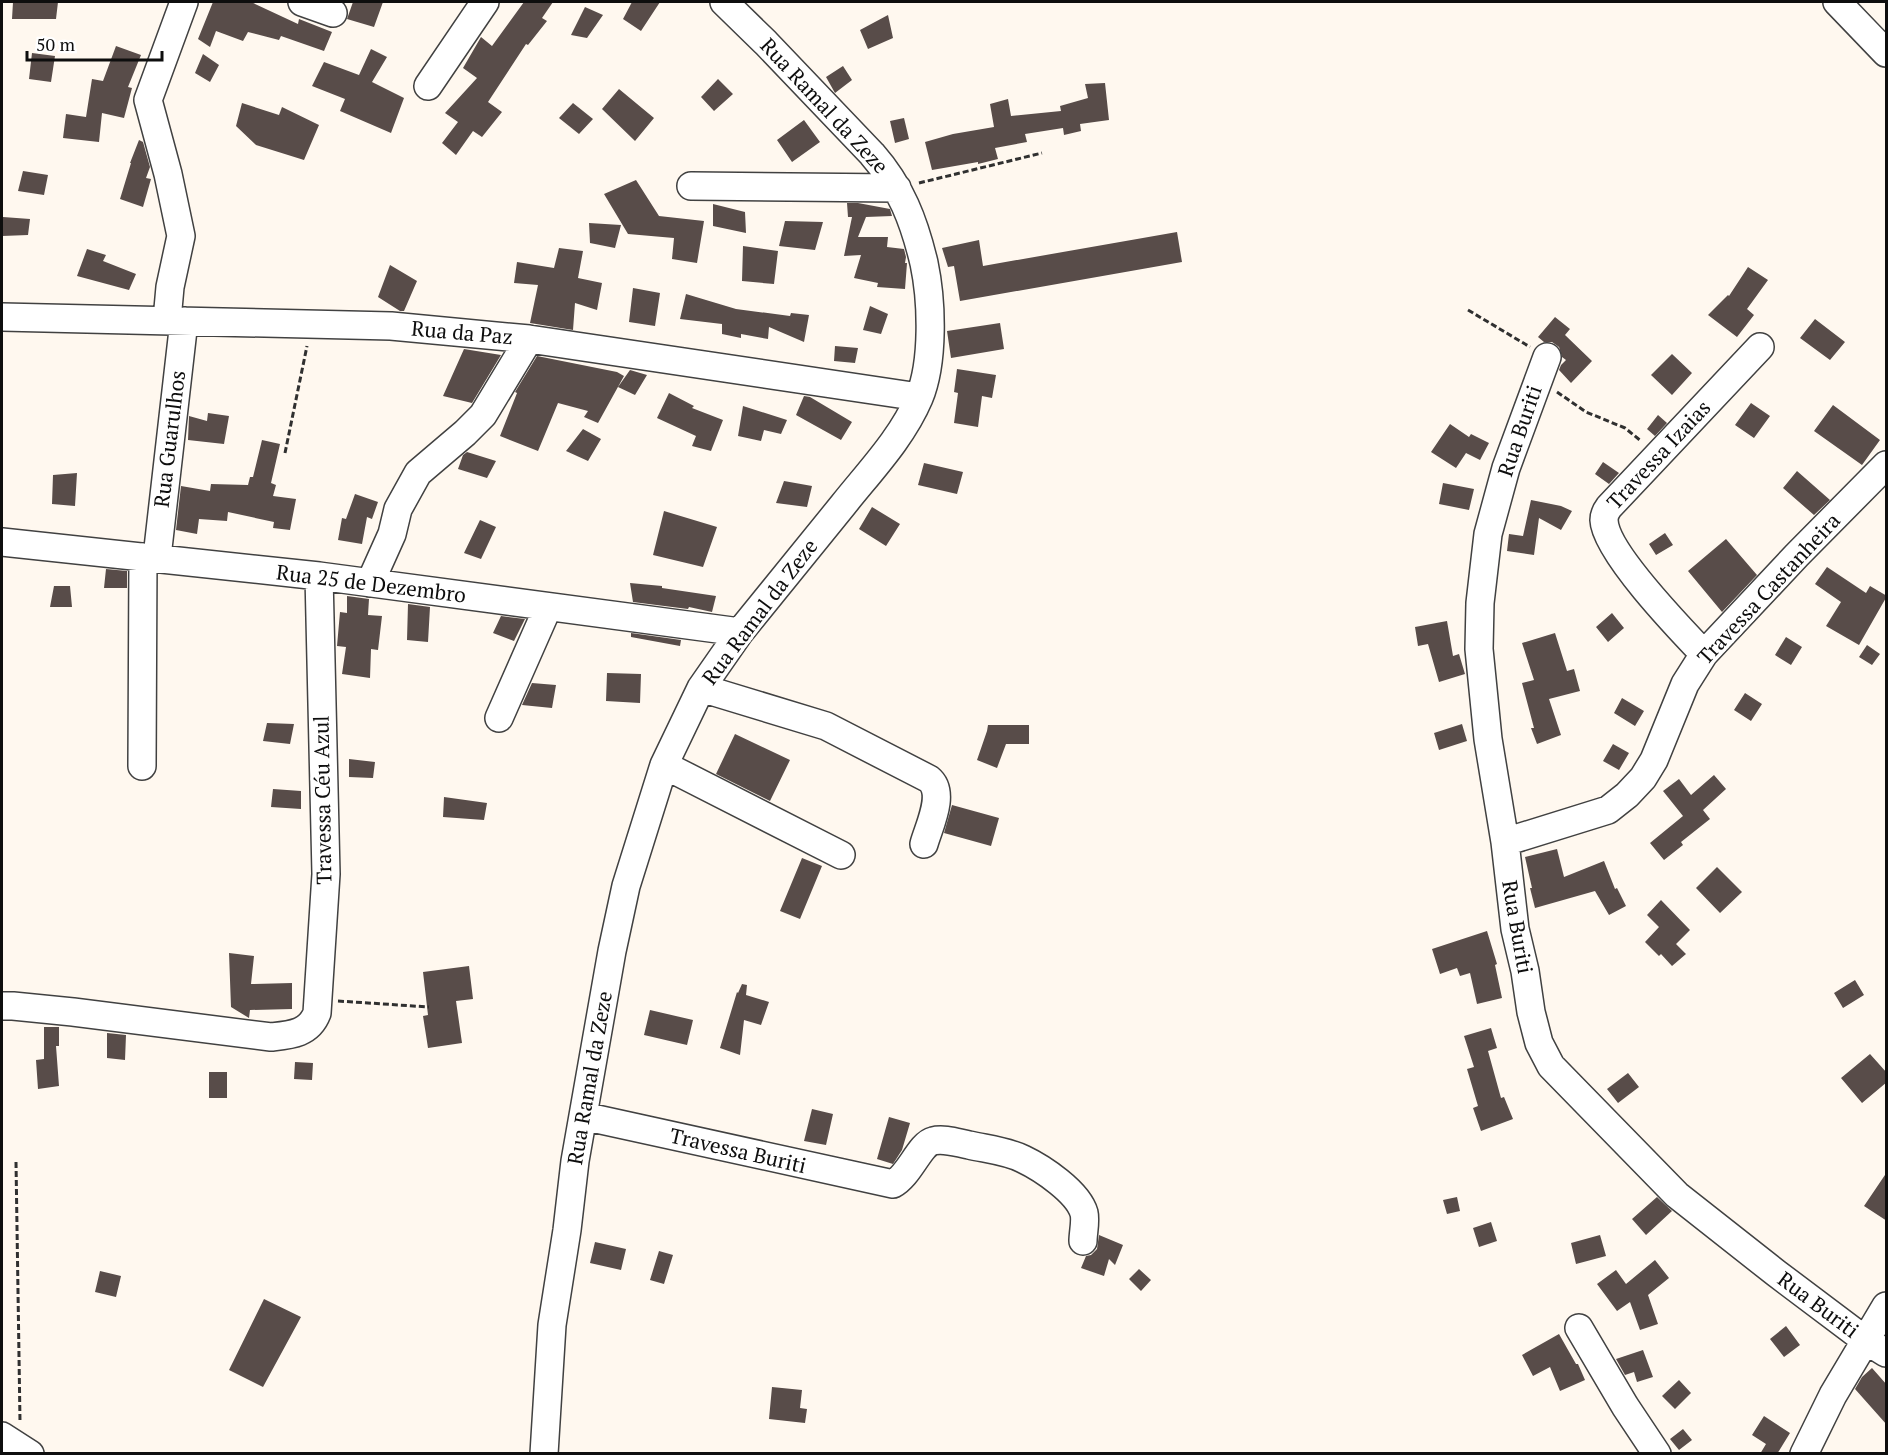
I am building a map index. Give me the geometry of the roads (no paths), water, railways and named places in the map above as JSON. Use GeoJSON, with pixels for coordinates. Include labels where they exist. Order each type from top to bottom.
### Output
{"type":"FeatureCollection","features":[{"type":"Feature","properties":{"kind":"street","name":"Rua Guarulhos"},"geometry":{"type":"LineString","coordinates":[[142,766],[150,557],[175,321],[170,287],[181,236],[168,174],[148,100],[184,2]]}},
{"type":"Feature","properties":{"kind":"street"},"geometry":{"type":"LineString","coordinates":[[302,2],[333,13]]}},
{"type":"Feature","properties":{"kind":"street"},"geometry":{"type":"LineString","coordinates":[[428,86],[486,2]]}},
{"type":"Feature","properties":{"kind":"street","name":"Rua Ramal da Zeze"},"geometry":{"type":"LineString","coordinates":[[544,1454],[552,1325],[575,1161],[612,951],[626,886],[664,765],[701,688],[740,632],[894,442],[919,397],[924,380],[930,334],[930,300],[926,273],[915,227],[897,188],[884,168],[833,112],[724,2]]}},
{"type":"Feature","properties":{"kind":"street"},"geometry":{"type":"LineString","coordinates":[[1837,2],[1887,53]]}},
{"type":"Feature","properties":{"kind":"street"},"geometry":{"type":"LineString","coordinates":[[691,186],[897,188]]}},
{"type":"Feature","properties":{"kind":"street","name":"Rua da Paz"},"geometry":{"type":"LineString","coordinates":[[2,317],[390,326],[529,339],[919,397]]}},
{"type":"Feature","properties":{"kind":"street"},"geometry":{"type":"LineString","coordinates":[[370,583],[392,534],[398,509],[418,473],[460,438],[483,415],[529,339]]}},
{"type":"Feature","properties":{"kind":"street","name":"Travessa Izaias"},"geometry":{"type":"LineString","coordinates":[[1704,654],[1664,611],[1627,565],[1608,534],[1604,523],[1605,513],[1760,347]]}},
{"type":"Feature","properties":{"kind":"street","name":"Rua Buriti"},"geometry":{"type":"LineString","coordinates":[[1543,366],[1506,468],[1493,516],[1484,565],[1479,649],[1488,740],[1505,842],[1511,904],[1539,1043],[1551,1066],[1677,1195],[1724,1234],[1876,1347]]}},
{"type":"Feature","properties":{"kind":"street","name":"Travessa Castanheira"},"geometry":{"type":"LineString","coordinates":[[1505,842],[1597,814],[1617,804],[1642,778],[1654,760],[1685,684],[1704,654],[1797,555],[1887,465]]}},
{"type":"Feature","properties":{"kind":"street","name":"Rua 25 de Dezembro"},"geometry":{"type":"LineString","coordinates":[[2,542],[319,576],[740,632]]}},
{"type":"Feature","properties":{"kind":"street","name":"Travessa Céu Azul"},"geometry":{"type":"LineString","coordinates":[[2,1006],[73,1012],[271,1037],[291,1035],[306,1028],[316,1011],[326,874],[319,576]]}},
{"type":"Feature","properties":{"kind":"street"},"geometry":{"type":"LineString","coordinates":[[499,718],[548,607]]}},
{"type":"Feature","properties":{"kind":"street"},"geometry":{"type":"LineString","coordinates":[[701,688],[826,726],[929,779],[934,783],[938,796],[924,844]]}},
{"type":"Feature","properties":{"kind":"street"},"geometry":{"type":"LineString","coordinates":[[664,765],[841,855]]}},
{"type":"Feature","properties":{"kind":"street","name":"Travessa Buriti"},"geometry":{"type":"LineString","coordinates":[[583,1116],[893,1184],[903,1177],[926,1146],[933,1141],[949,1141],[1022,1158],[1051,1176],[1073,1194],[1084,1215],[1083,1241]]}},
{"type":"Feature","properties":{"kind":"street"},"geometry":{"type":"LineString","coordinates":[[1804,1454],[1833,1395],[1876,1347],[1887,1306]]}},
{"type":"Feature","properties":{"kind":"street"},"geometry":{"type":"LineString","coordinates":[[1579,1328],[1620,1398],[1657,1454]]}}]}
